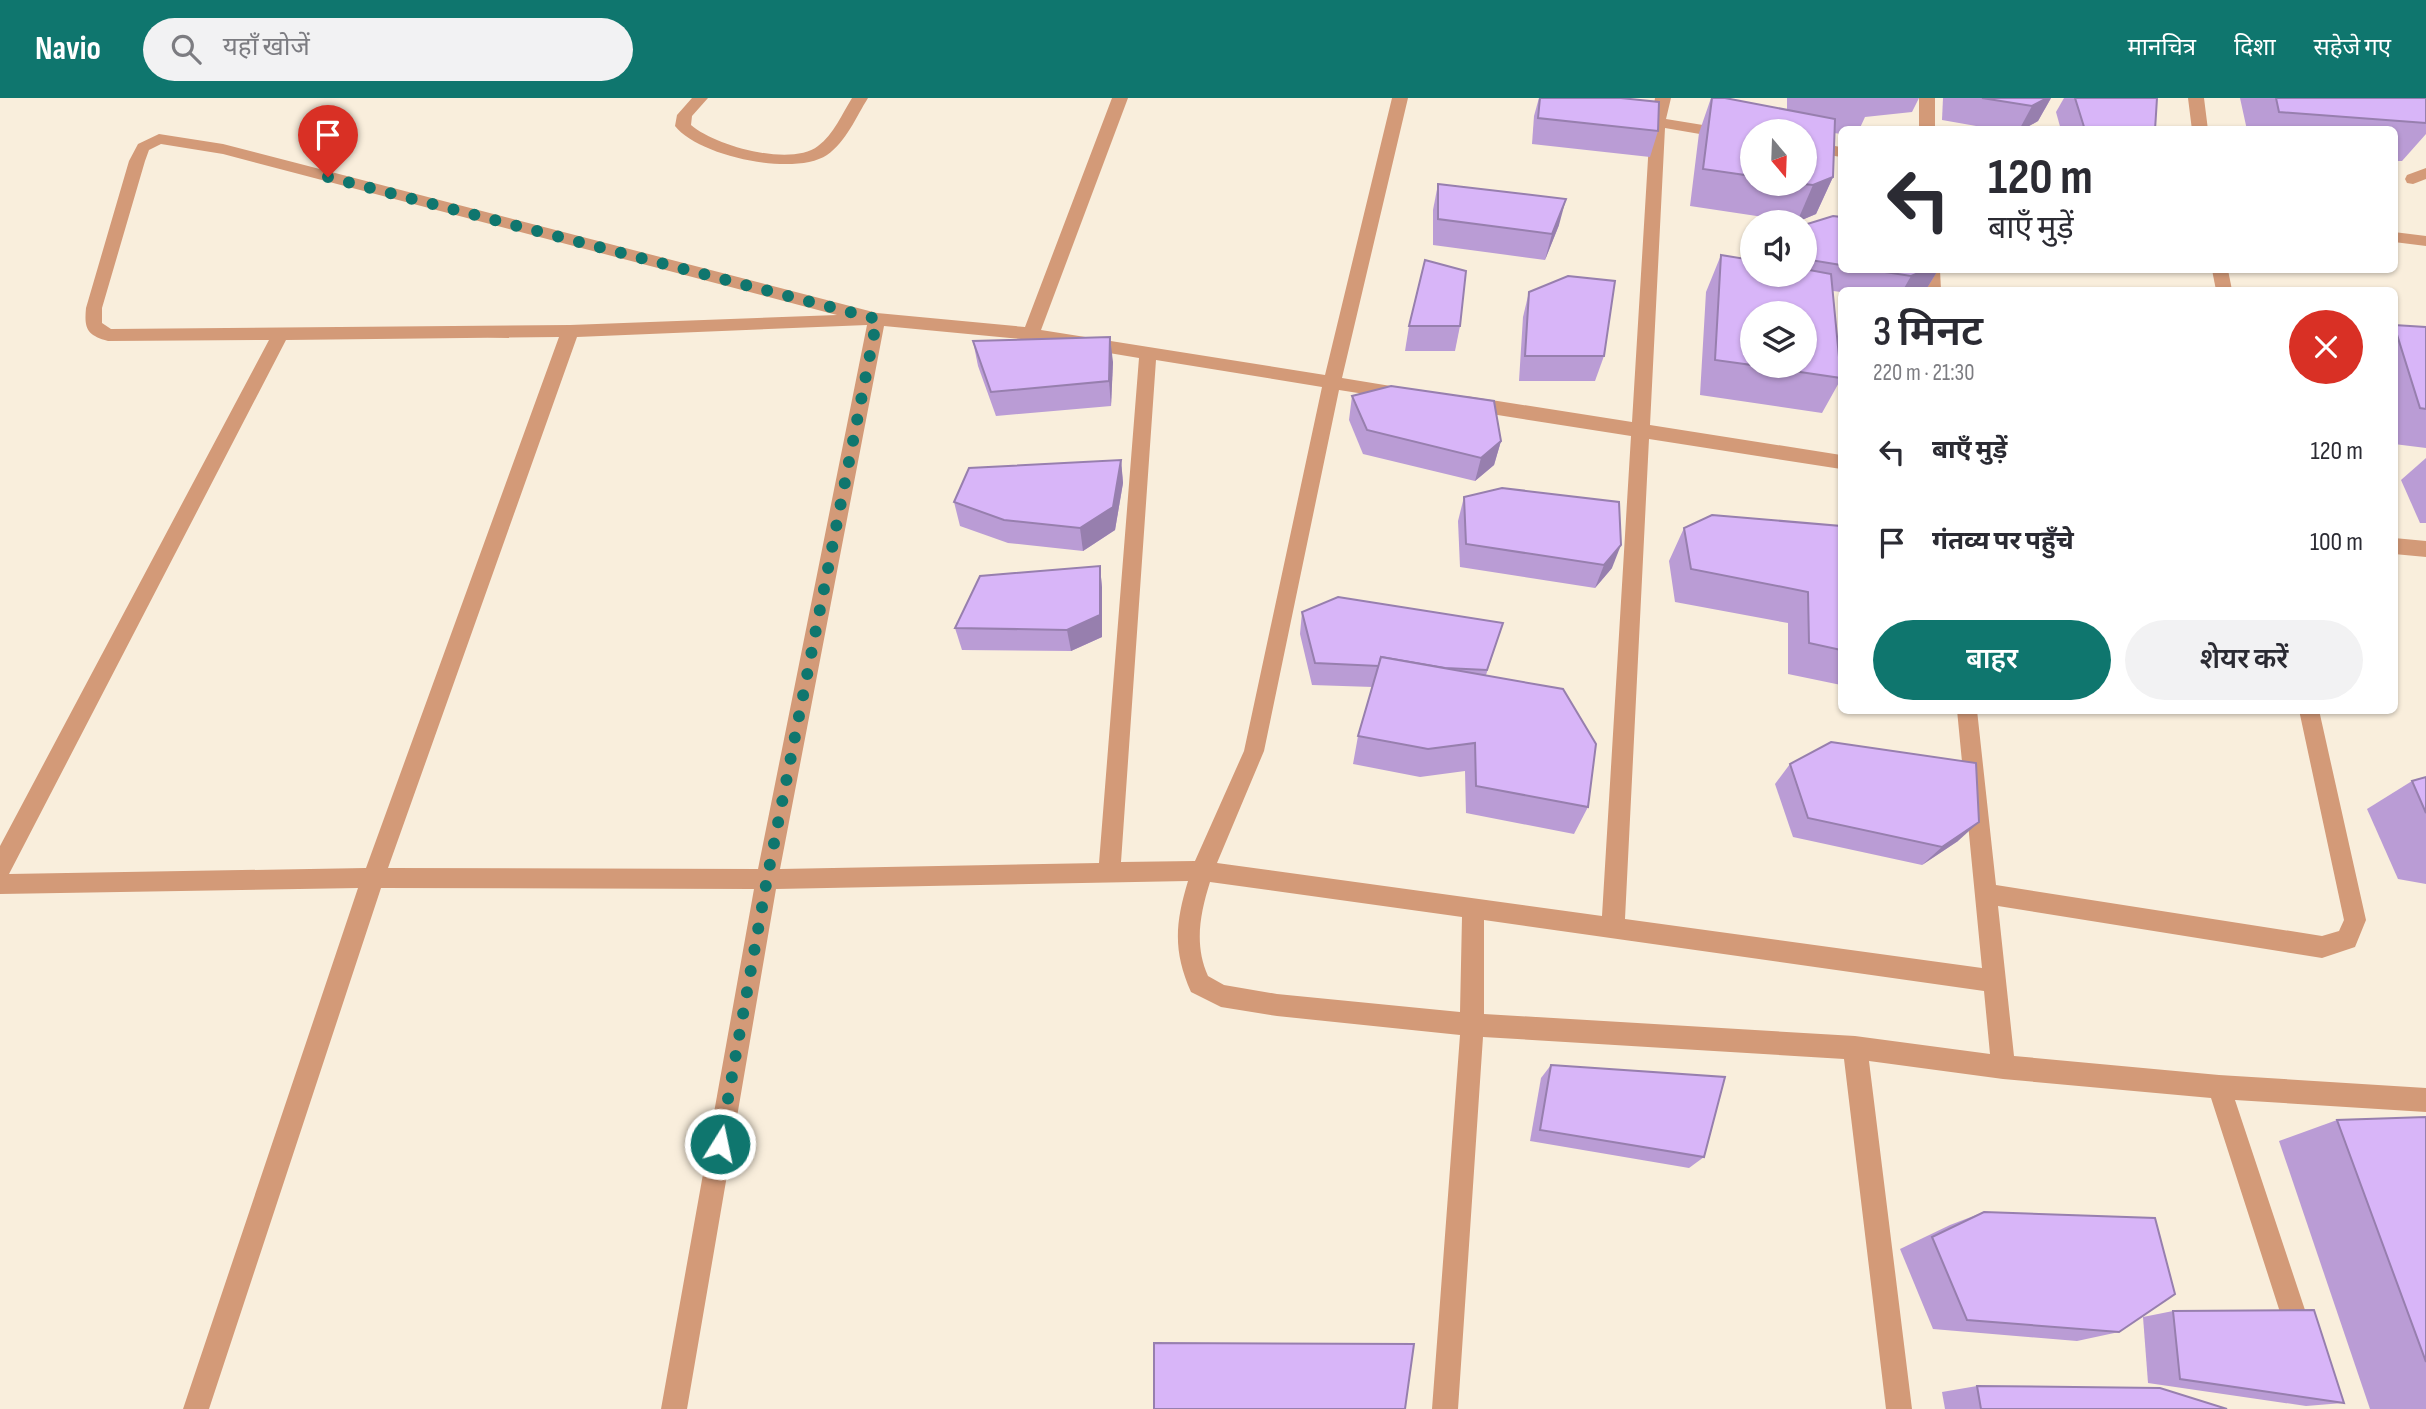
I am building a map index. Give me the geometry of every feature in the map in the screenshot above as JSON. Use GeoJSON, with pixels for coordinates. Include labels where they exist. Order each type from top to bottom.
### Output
{"type":"FeatureCollection","features":[{"type":"Feature","properties":{"kind":"street"},"geometry":{"type":"LineString","coordinates":[[700,98],[685,115],[683,127],[690,136],[704,143],[779,159],[802,160],[829,146],[860,98]]}},
{"type":"Feature","properties":{"kind":"street"},"geometry":{"type":"LineString","coordinates":[[1031,334],[1120,98]]}},
{"type":"Feature","properties":{"kind":"street"},"geometry":{"type":"LineString","coordinates":[[1400,98],[1332,383],[1254,751],[1204,871],[1188,918],[1188,951],[1199,984],[1221,996],[1277,1005],[1472,1025],[1855,1048],[2003,1067],[2219,1087],[2426,1100]]}},
{"type":"Feature","properties":{"kind":"street"},"geometry":{"type":"LineString","coordinates":[[1612,928],[1639,429],[1658,123],[1663,98]]}},
{"type":"Feature","properties":{"kind":"street"},"geometry":{"type":"LineString","coordinates":[[1927,98],[1927,126]]}},
{"type":"Feature","properties":{"kind":"street"},"geometry":{"type":"LineString","coordinates":[[2196,98],[2200,126]]}},
{"type":"Feature","properties":{"kind":"street"},"geometry":{"type":"LineString","coordinates":[[1633,118],[1740,136]]}},
{"type":"Feature","properties":{"kind":"street"},"geometry":{"type":"LineString","coordinates":[[877,319],[223,149],[180,140],[159,139],[144,147],[136,161],[94,308],[93,326],[108,335],[280,335],[570,331],[877,319],[1031,334],[1426,397]]}},
{"type":"Feature","properties":{"kind":"street"},"geometry":{"type":"LineString","coordinates":[[1817,148],[1838,152]]}},
{"type":"Feature","properties":{"kind":"street"},"geometry":{"type":"LineString","coordinates":[[2398,238],[2426,241]]}},
{"type":"Feature","properties":{"kind":"street"},"geometry":{"type":"LineString","coordinates":[[674,1409],[767,879],[877,319]]}},
{"type":"Feature","properties":{"kind":"street"},"geometry":{"type":"LineString","coordinates":[[196,1409],[373,878],[570,331]]}},
{"type":"Feature","properties":{"kind":"street"},"geometry":{"type":"LineString","coordinates":[[0,868],[280,335]]}},
{"type":"Feature","properties":{"kind":"street"},"geometry":{"type":"LineString","coordinates":[[1109,873],[1148,352]]}},
{"type":"Feature","properties":{"kind":"street"},"geometry":{"type":"LineString","coordinates":[[1452,401],[1838,462]]}},
{"type":"Feature","properties":{"kind":"street"},"geometry":{"type":"LineString","coordinates":[[2398,546],[2426,549]]}},
{"type":"Feature","properties":{"kind":"street"},"geometry":{"type":"LineString","coordinates":[[1967,714],[2003,1067]]}},
{"type":"Feature","properties":{"kind":"street"},"geometry":{"type":"LineString","coordinates":[[1985,894],[2322,947],[2347,939],[2355,920],[2310,714]]}},
{"type":"Feature","properties":{"kind":"street"},"geometry":{"type":"LineString","coordinates":[[0,884],[373,878],[767,879],[1204,871],[1994,981]]}},
{"type":"Feature","properties":{"kind":"street"},"geometry":{"type":"LineString","coordinates":[[1445,1409],[1472,1025],[1474,909]]}},
{"type":"Feature","properties":{"kind":"street"},"geometry":{"type":"LineString","coordinates":[[1855,1048],[1899,1409]]}},
{"type":"Feature","properties":{"kind":"street"},"geometry":{"type":"LineString","coordinates":[[2219,1087],[2308,1357]]}},
{"type":"Feature","properties":{"kind":"building"},"geometry":{"type":"Polygon","coordinates":[[[1540,98],[1621,98],[1659,102],[1658,131],[1538,118],[1540,98]]]}},
{"type":"Feature","properties":{"kind":"building"},"geometry":{"type":"Polygon","coordinates":[[[1712,98],[1725,98],[1835,119],[1833,177],[1817,183],[1817,119],[1740,119],[1740,174],[1703,169],[1712,98]]]}},
{"type":"Feature","properties":{"kind":"building"},"geometry":{"type":"Polygon","coordinates":[[[1982,98],[2047,98],[2032,106],[1982,98]]]}},
{"type":"Feature","properties":{"kind":"building"},"geometry":{"type":"Polygon","coordinates":[[[2075,98],[2157,98],[2155,126],[2084,126],[2075,98]]]}},
{"type":"Feature","properties":{"kind":"building"},"geometry":{"type":"Polygon","coordinates":[[[2276,98],[2426,98],[2426,123],[2279,112],[2276,98]]]}},
{"type":"Feature","properties":{"kind":"building"},"geometry":{"type":"Polygon","coordinates":[[[1438,184],[1566,199],[1552,234],[1438,219],[1438,184]]]}},
{"type":"Feature","properties":{"kind":"building"},"geometry":{"type":"Polygon","coordinates":[[[1833,216],[1838,217],[1838,265],[1817,261],[1817,221],[1833,216]]]}},
{"type":"Feature","properties":{"kind":"building"},"geometry":{"type":"Polygon","coordinates":[[[1721,255],[1740,258],[1740,287],[1817,287],[1817,271],[1831,274],[1838,378],[1817,374],[1817,301],[1740,301],[1740,363],[1715,360],[1721,255]]]}},
{"type":"Feature","properties":{"kind":"building"},"geometry":{"type":"Polygon","coordinates":[[[1425,260],[1466,271],[1460,326],[1409,326],[1425,260]]]}},
{"type":"Feature","properties":{"kind":"building"},"geometry":{"type":"Polygon","coordinates":[[[1892,273],[1918,273],[1911,276],[1892,273]]]}},
{"type":"Feature","properties":{"kind":"building"},"geometry":{"type":"Polygon","coordinates":[[[1568,276],[1615,281],[1604,356],[1525,356],[1529,292],[1568,276]]]}},
{"type":"Feature","properties":{"kind":"building"},"geometry":{"type":"Polygon","coordinates":[[[2398,325],[2426,327],[2426,409],[2420,408],[2398,338],[2398,325]]]}},
{"type":"Feature","properties":{"kind":"building"},"geometry":{"type":"Polygon","coordinates":[[[1110,337],[1109,381],[991,392],[973,341],[1110,337]]]}},
{"type":"Feature","properties":{"kind":"building"},"geometry":{"type":"Polygon","coordinates":[[[1391,386],[1494,401],[1501,441],[1481,458],[1367,430],[1352,396],[1391,386]]]}},
{"type":"Feature","properties":{"kind":"building"},"geometry":{"type":"Polygon","coordinates":[[[1121,460],[1113,507],[1080,528],[1004,520],[954,502],[969,468],[1121,460]]]}},
{"type":"Feature","properties":{"kind":"building"},"geometry":{"type":"Polygon","coordinates":[[[1502,488],[1619,502],[1621,545],[1604,565],[1466,544],[1464,497],[1502,488]]]}},
{"type":"Feature","properties":{"kind":"building"},"geometry":{"type":"Polygon","coordinates":[[[1712,515],[1838,526],[1838,649],[1809,643],[1808,592],[1691,569],[1684,528],[1712,515]]]}},
{"type":"Feature","properties":{"kind":"building"},"geometry":{"type":"Polygon","coordinates":[[[1100,566],[1100,615],[1067,630],[955,628],[980,576],[1100,566]]]}},
{"type":"Feature","properties":{"kind":"building"},"geometry":{"type":"Polygon","coordinates":[[[1338,597],[1503,623],[1487,670],[1445,668],[1381,657],[1379,666],[1315,663],[1302,612],[1338,597]]]}},
{"type":"Feature","properties":{"kind":"building"},"geometry":{"type":"Polygon","coordinates":[[[1381,657],[1563,689],[1596,744],[1588,807],[1476,786],[1475,743],[1428,749],[1358,736],[1381,657]]]}},
{"type":"Feature","properties":{"kind":"building"},"geometry":{"type":"Polygon","coordinates":[[[1831,742],[1976,763],[1979,822],[1942,847],[1808,818],[1790,764],[1831,742]]]}},
{"type":"Feature","properties":{"kind":"building"},"geometry":{"type":"Polygon","coordinates":[[[2426,777],[2426,813],[2412,781],[2426,777]]]}},
{"type":"Feature","properties":{"kind":"building"},"geometry":{"type":"Polygon","coordinates":[[[1551,1065],[1725,1077],[1704,1157],[1540,1130],[1551,1065]]]}},
{"type":"Feature","properties":{"kind":"building"},"geometry":{"type":"Polygon","coordinates":[[[2426,1117],[2426,1362],[2337,1120],[2426,1117]]]}},
{"type":"Feature","properties":{"kind":"building"},"geometry":{"type":"Polygon","coordinates":[[[1984,1212],[2155,1218],[2175,1294],[2119,1332],[1967,1320],[1932,1237],[1984,1212]]]}},
{"type":"Feature","properties":{"kind":"building"},"geometry":{"type":"Polygon","coordinates":[[[2314,1310],[2344,1403],[2180,1379],[2173,1311],[2314,1310]]]}},
{"type":"Feature","properties":{"kind":"building"},"geometry":{"type":"Polygon","coordinates":[[[1154,1343],[1414,1344],[1405,1409],[1154,1409],[1154,1343]]]}},
{"type":"Feature","properties":{"kind":"building"},"geometry":{"type":"Polygon","coordinates":[[[1977,1386],[2160,1388],[2227,1409],[1981,1409],[1977,1386]]]}},
{"type":"Feature","properties":{"kind":"route"},"geometry":{"type":"LineString","coordinates":[[328,177],[877,319],[767,879],[720,1144]]}}]}
